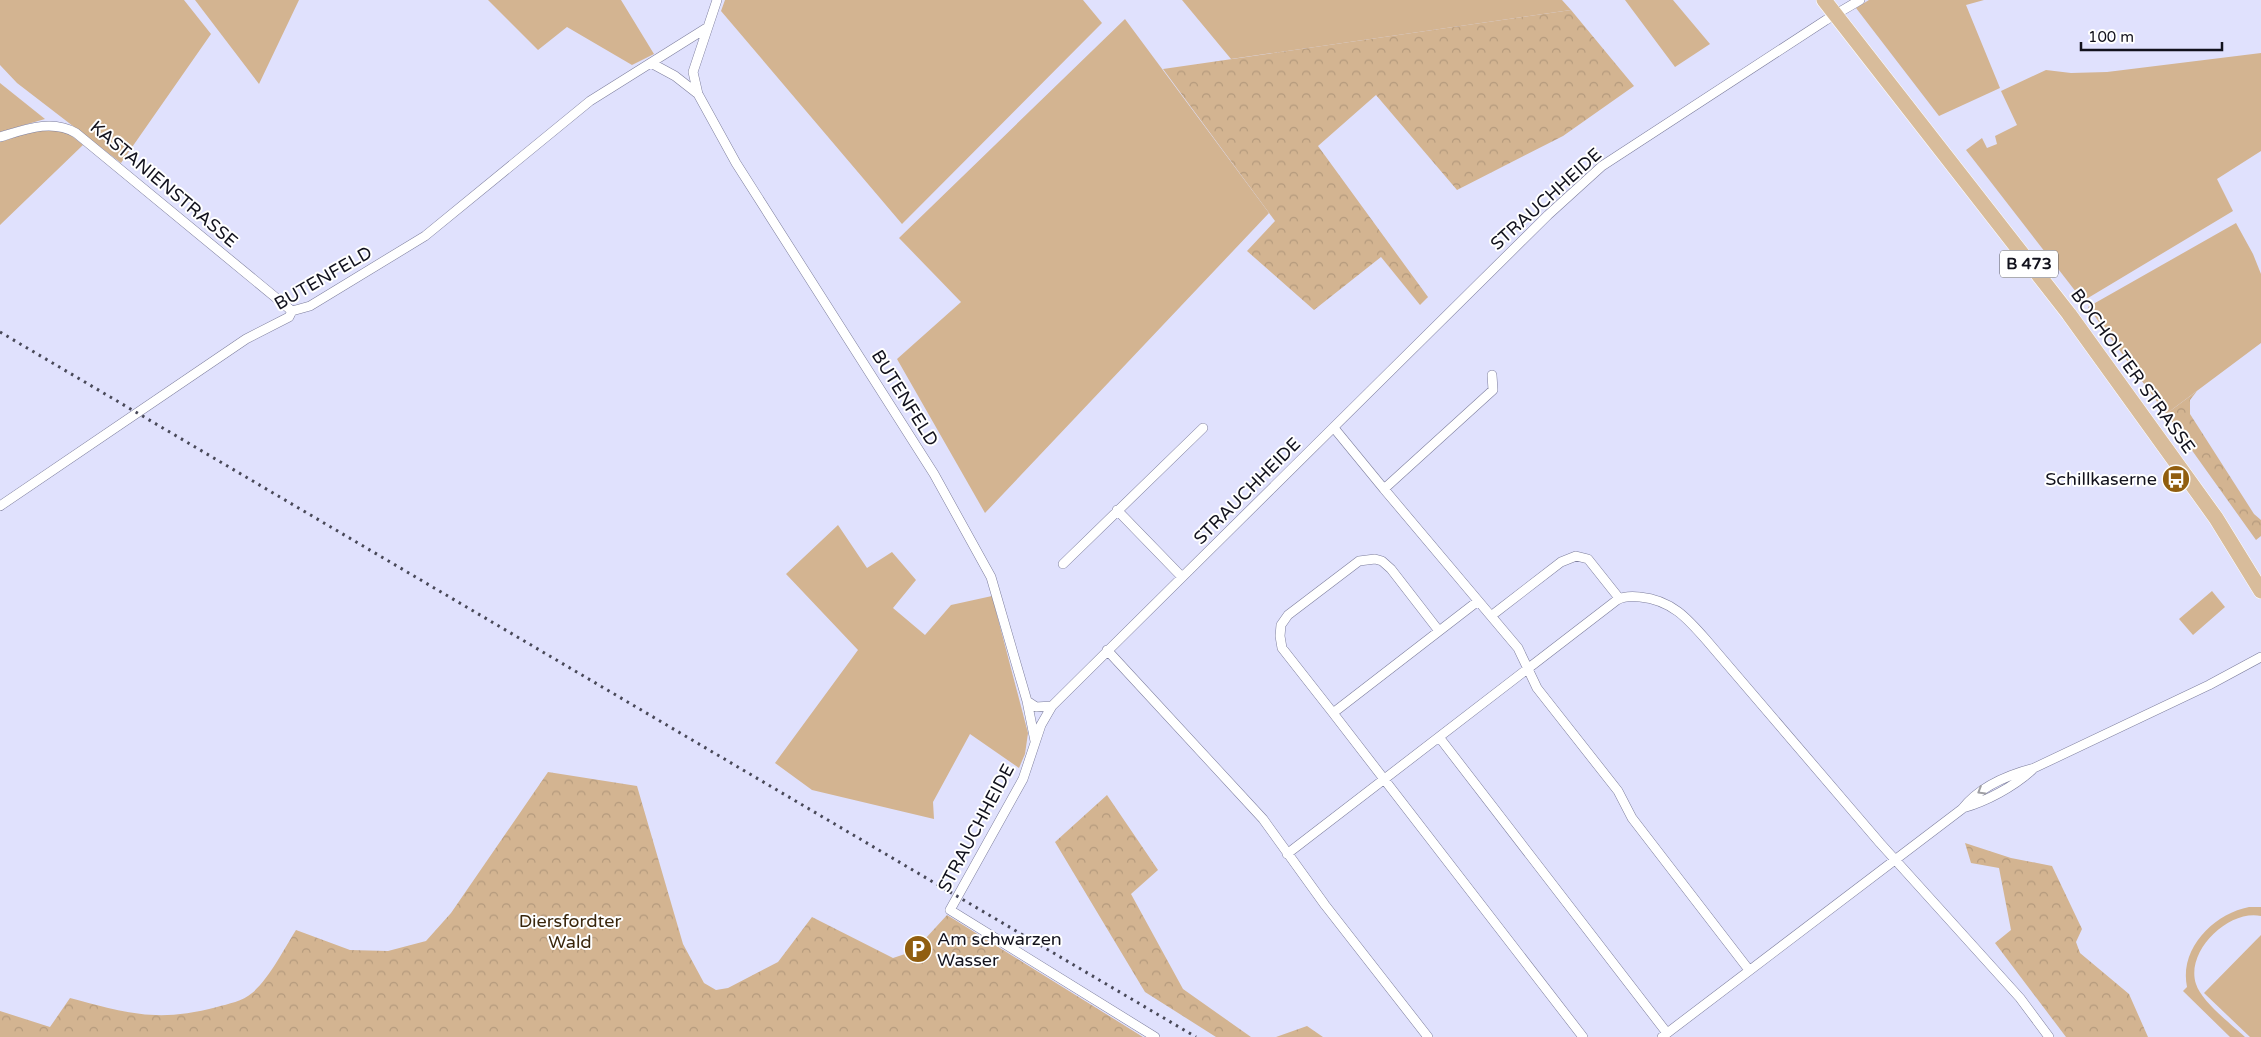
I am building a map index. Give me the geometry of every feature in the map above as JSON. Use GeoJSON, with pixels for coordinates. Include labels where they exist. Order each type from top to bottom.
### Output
{"type":"FeatureCollection","features":[{"type":"Feature","properties":{"kind":"main road","name":"BOCHOLTER STRASSE"},"geometry":{"type":"LineString","coordinates":[[1830,7],[2069,314],[2216,518],[2261,592]]}},
{"type":"Feature","properties":{"kind":"street","name":"BUTENFELD"},"geometry":{"type":"LineString","coordinates":[[717,0],[693,72],[698,94],[736,163],[934,474],[987,569],[1003,614],[1027,701],[1035,741]]}},
{"type":"Feature","properties":{"kind":"street","name":"STRAUCHHEIDE"},"geometry":{"type":"LineString","coordinates":[[1156,1037],[950,910],[1024,779],[1040,725],[1052,706],[1548,215],[1602,166],[1830,7],[1860,0]]}},
{"type":"Feature","properties":{"kind":"street","name":"BUTENFELD"},"geometry":{"type":"LineString","coordinates":[[0,506],[246,340],[289,317],[292,311],[310,306],[425,236],[590,101],[708,27]]}},
{"type":"Feature","properties":{"kind":"street","name":"BUTENFELD"},"geometry":{"type":"LineString","coordinates":[[651,63],[675,76],[698,94]]}},
{"type":"Feature","properties":{"kind":"street","name":"KASTANIENSTRASSE"},"geometry":{"type":"LineString","coordinates":[[0,137],[51,124],[65,126],[76,132],[292,311]]}},
{"type":"Feature","properties":{"kind":"street"},"geometry":{"type":"LineString","coordinates":[[1384,489],[1493,390],[1492,375]]}},
{"type":"Feature","properties":{"kind":"street"},"geometry":{"type":"LineString","coordinates":[[1063,564],[1203,428]]}},
{"type":"Feature","properties":{"kind":"street"},"geometry":{"type":"LineString","coordinates":[[1334,428],[1518,648],[1537,688],[1618,791],[1632,818],[1749,970]]}},
{"type":"Feature","properties":{"kind":"street"},"geometry":{"type":"LineString","coordinates":[[1117,510],[1182,577]]}},
{"type":"Feature","properties":{"kind":"street"},"geometry":{"type":"LineString","coordinates":[[1491,616],[1561,562],[1576,556],[1588,559],[1619,598]]}},
{"type":"Feature","properties":{"kind":"street"},"geometry":{"type":"LineString","coordinates":[[1439,631],[1391,569],[1382,561],[1363,559],[1288,615],[1282,625],[1280,636],[1286,653],[1385,778],[1583,1037]]}},
{"type":"Feature","properties":{"kind":"street"},"geometry":{"type":"LineString","coordinates":[[1288,854],[1619,598],[1634,596],[1658,600],[1673,607],[1685,617],[1894,858],[2020,998],[2049,1037]]}},
{"type":"Feature","properties":{"kind":"street"},"geometry":{"type":"LineString","coordinates":[[1333,713],[1478,601]]}},
{"type":"Feature","properties":{"kind":"street"},"geometry":{"type":"LineString","coordinates":[[1107,650],[1263,819],[1428,1037]]}},
{"type":"Feature","properties":{"kind":"street"},"geometry":{"type":"LineString","coordinates":[[1439,737],[1664,1035],[1962,808],[1971,796],[1984,788],[2034,768],[2217,682],[2261,658]]}},
{"type":"Feature","properties":{"kind":"street"},"geometry":{"type":"LineString","coordinates":[[1027,701],[1036,707],[1052,706]]}},
{"type":"Feature","properties":{"kind":"green space"},"geometry":{"type":"Polygon","coordinates":[[[0,0],[184,0],[211,34],[121,163],[17,83],[0,65],[0,0]]]}},
{"type":"Feature","properties":{"kind":"green space"},"geometry":{"type":"Polygon","coordinates":[[[195,0],[299,0],[259,84],[195,0]]]}},
{"type":"Feature","properties":{"kind":"green space"},"geometry":{"type":"Polygon","coordinates":[[[488,0],[621,0],[654,54],[632,65],[567,27],[538,50],[488,0]]]}},
{"type":"Feature","properties":{"kind":"green space"},"geometry":{"type":"Polygon","coordinates":[[[725,0],[1083,0],[1102,23],[902,224],[721,11],[725,0]]]}},
{"type":"Feature","properties":{"kind":"green space"},"geometry":{"type":"Polygon","coordinates":[[[1182,0],[1562,0],[1571,10],[1231,59],[1182,0]]]}},
{"type":"Feature","properties":{"kind":"green space"},"geometry":{"type":"Polygon","coordinates":[[[1625,0],[1673,0],[1710,44],[1675,67],[1625,0]]]}},
{"type":"Feature","properties":{"kind":"green space"},"geometry":{"type":"Polygon","coordinates":[[[1869,0],[1984,0],[1966,5],[2000,88],[1939,116],[1856,8],[1869,0]]]}},
{"type":"Feature","properties":{"kind":"green space"},"geometry":{"type":"Polygon","coordinates":[[[1571,10],[1634,86],[1563,136],[1457,190],[1376,95],[1318,146],[1428,297],[1420,305],[1381,257],[1314,310],[1247,251],[1275,221],[1163,69],[1571,10]]]}},
{"type":"Feature","properties":{"kind":"green space"},"geometry":{"type":"Polygon","coordinates":[[[1125,19],[1269,213],[985,513],[897,359],[961,302],[899,238],[1125,19]]]}},
{"type":"Feature","properties":{"kind":"green space"},"geometry":{"type":"Polygon","coordinates":[[[2261,53],[2261,151],[2217,179],[2233,211],[2083,301],[1966,150],[1982,138],[1987,148],[1997,144],[1995,136],[2017,125],[2001,91],[2046,70],[2071,73],[2107,72],[2261,53]]]}},
{"type":"Feature","properties":{"kind":"green space"},"geometry":{"type":"Polygon","coordinates":[[[0,83],[45,119],[0,132],[0,83]]]}},
{"type":"Feature","properties":{"kind":"green space"},"geometry":{"type":"Polygon","coordinates":[[[53,129],[68,133],[83,145],[0,225],[0,142],[34,131],[53,129]]]}},
{"type":"Feature","properties":{"kind":"green space"},"geometry":{"type":"Polygon","coordinates":[[[2236,223],[2253,254],[2261,274],[2261,343],[2166,414],[2088,307],[2236,223]]]}},
{"type":"Feature","properties":{"kind":"green space"},"geometry":{"type":"Polygon","coordinates":[[[2197,391],[2190,400],[2190,414],[2254,514],[2261,520],[2261,536],[2256,540],[2166,414],[2197,391]]]}},
{"type":"Feature","properties":{"kind":"green space"},"geometry":{"type":"Polygon","coordinates":[[[838,525],[867,568],[892,552],[916,580],[893,608],[925,635],[951,605],[992,596],[1028,733],[1025,754],[1019,768],[970,734],[933,802],[934,819],[812,790],[775,763],[858,650],[786,574],[838,525]]]}},
{"type":"Feature","properties":{"kind":"green space"},"geometry":{"type":"Polygon","coordinates":[[[2212,591],[2225,607],[2193,635],[2179,619],[2212,591]]]}},
{"type":"Feature","properties":{"kind":"green space","name":"Diersfordter Wald"},"geometry":{"type":"Polygon","coordinates":[[[548,772],[637,786],[683,944],[704,983],[716,990],[728,988],[778,962],[812,917],[893,958],[914,951],[947,915],[1143,1037],[0,1037],[0,1011],[50,1027],[70,998],[126,1012],[159,1015],[196,1012],[235,1002],[248,996],[264,980],[296,930],[350,950],[388,951],[426,941],[451,913],[548,772]]]}},
{"type":"Feature","properties":{"kind":"green space"},"geometry":{"type":"Polygon","coordinates":[[[1107,795],[1158,870],[1131,894],[1183,989],[1251,1037],[1216,1037],[1145,992],[1055,842],[1107,795]]]}},
{"type":"Feature","properties":{"kind":"green space"},"geometry":{"type":"Polygon","coordinates":[[[1965,843],[2011,858],[2052,866],[2082,929],[2076,942],[2080,953],[2129,994],[2148,1037],[2066,1037],[1995,943],[2011,930],[1999,868],[1971,863],[1965,843]]]}},
{"type":"Feature","properties":{"kind":"green space"},"geometry":{"type":"Polygon","coordinates":[[[2249,907],[2261,907],[2261,916],[2236,919],[2212,935],[2203,946],[2197,958],[2194,971],[2196,984],[2204,998],[2245,1037],[2230,1037],[2183,991],[2187,987],[2188,959],[2202,935],[2223,917],[2249,907]]]}},
{"type":"Feature","properties":{"kind":"green space"},"geometry":{"type":"Polygon","coordinates":[[[2261,935],[2261,1037],[2250,1037],[2204,993],[2261,935]]]}},
{"type":"Feature","properties":{"kind":"green space"},"geometry":{"type":"Polygon","coordinates":[[[1307,1026],[1323,1037],[1276,1037],[1307,1026]]]}},
{"type":"Feature","properties":{"kind":"railway"},"geometry":{"type":"LineString","coordinates":[[0,332],[1196,1037]]}},
{"type":"Feature","properties":{"kind":"place","name":"Schillkaserne"},"geometry":{"type":"Point","coordinates":[2176,479]}},
{"type":"Feature","properties":{"kind":"place","name":"Am schwarzen Wasser"},"geometry":{"type":"Point","coordinates":[918,949]}}]}
